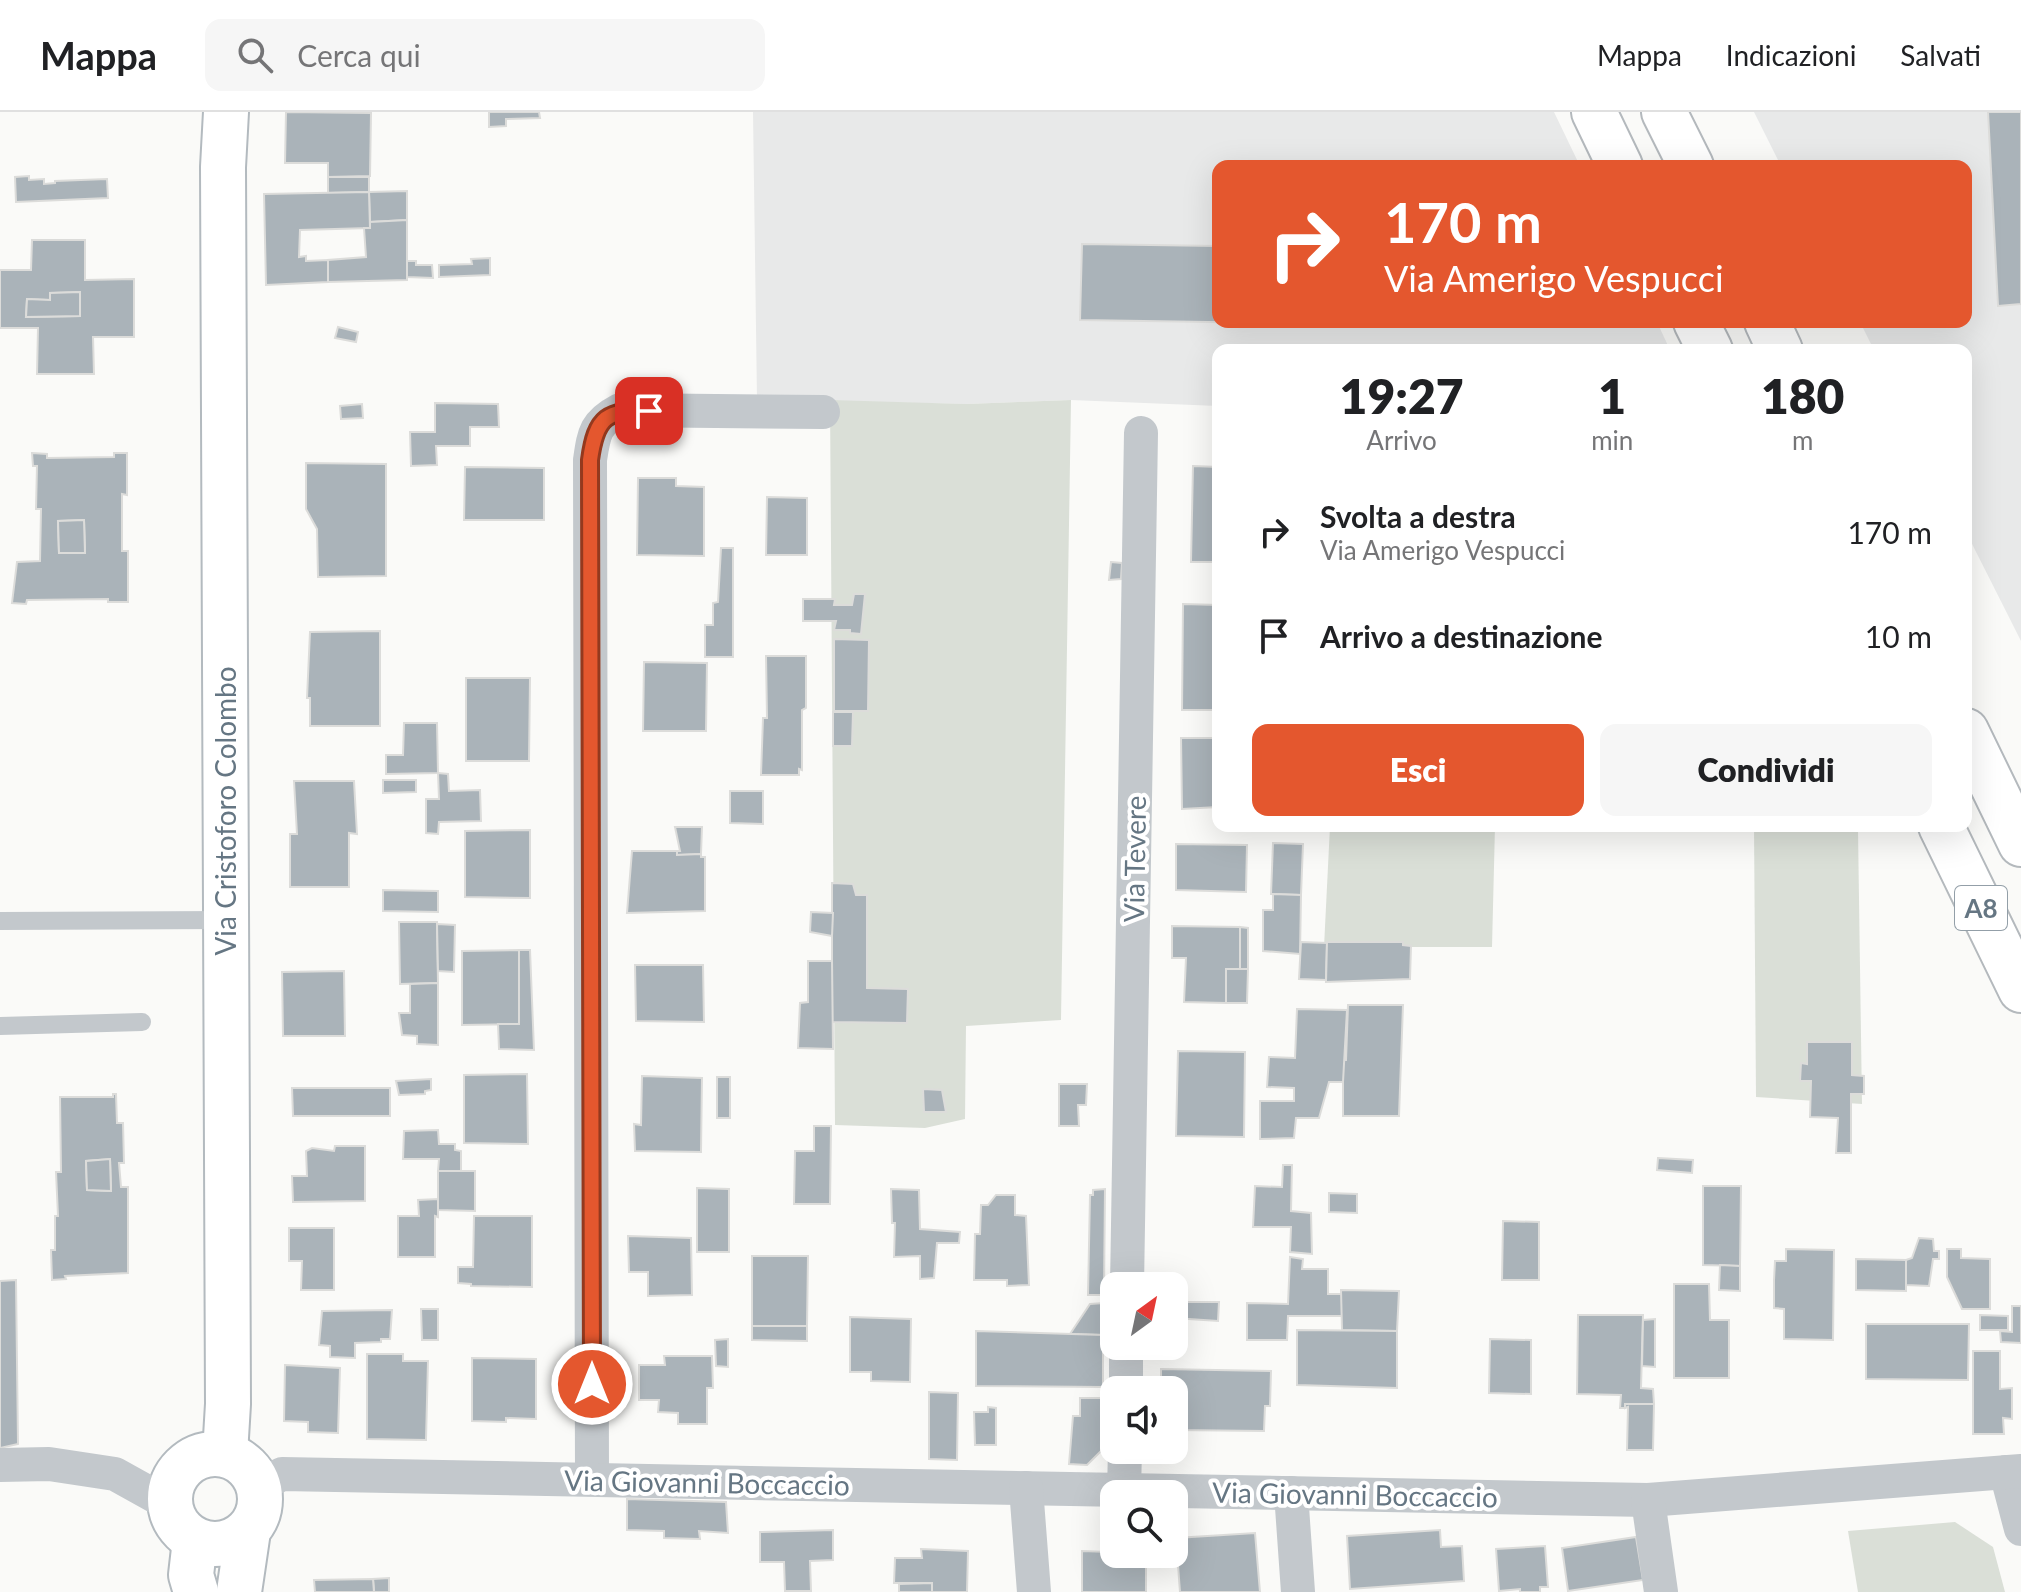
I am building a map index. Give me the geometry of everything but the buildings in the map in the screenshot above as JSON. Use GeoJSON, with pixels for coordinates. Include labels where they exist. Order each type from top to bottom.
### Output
{"type":"FeatureCollection","features":[{"type":"Feature","properties":{"kind":"main road","name":"Via Cristoforo Colombo"},"geometry":{"type":"LineString","coordinates":[[214,112],[223,167]]}},
{"type":"Feature","properties":{"kind":"main road","name":"Via Cristoforo Colombo"},"geometry":{"type":"LineString","coordinates":[[225,1454],[228,1404],[223,167],[226,112]]}},
{"type":"Feature","properties":{"kind":"main road"},"geometry":{"type":"LineString","coordinates":[[1594,112],[1617,160]]}},
{"type":"Feature","properties":{"kind":"main road"},"geometry":{"type":"LineString","coordinates":[[1664,112],[1688,160]]}},
{"type":"Feature","properties":{"kind":"main road"},"geometry":{"type":"LineString","coordinates":[[1972,743],[2021,844]]}},
{"type":"Feature","properties":{"kind":"main road","name":"A8"},"geometry":{"type":"LineString","coordinates":[[1944,832],[2021,990]]}},
{"type":"Feature","properties":{"kind":"main road"},"geometry":{"type":"LineString","coordinates":[[239,1592],[248,1531],[259,1510],[259,1486],[246,1466],[225,1454],[210,1453],[184,1465],[175,1476],[169,1504],[173,1519],[182,1532],[195,1540],[223,1544],[248,1531]]}},
{"type":"Feature","properties":{"kind":"main road"},"geometry":{"type":"LineString","coordinates":[[195,1540],[191,1575],[196,1592]]}},
{"type":"Feature","properties":{"kind":"street"},"geometry":{"type":"LineString","coordinates":[[592,1479],[590,460],[593,438],[602,419],[620,410],[823,412]]}},
{"type":"Feature","properties":{"kind":"street","name":"Via Tevere"},"geometry":{"type":"LineString","coordinates":[[1127,1272],[1141,433]]}},
{"type":"Feature","properties":{"kind":"street"},"geometry":{"type":"LineString","coordinates":[[0,1465],[49,1464],[115,1474],[169,1504]]}},
{"type":"Feature","properties":{"kind":"street"},"geometry":{"type":"LineString","coordinates":[[2014,1472],[2021,1529]]}},
{"type":"Feature","properties":{"kind":"street","name":"Via Giovanni Boccaccio"},"geometry":{"type":"LineString","coordinates":[[1188,1491],[1648,1500],[2014,1472]]}},
{"type":"Feature","properties":{"kind":"street","name":"Via Giovanni Boccaccio"},"geometry":{"type":"LineString","coordinates":[[259,1486],[282,1474],[1100,1490]]}},
{"type":"Feature","properties":{"kind":"street"},"geometry":{"type":"LineString","coordinates":[[1026,1488],[1034,1592]]}},
{"type":"Feature","properties":{"kind":"street"},"geometry":{"type":"LineString","coordinates":[[1291,1493],[1298,1592]]}},
{"type":"Feature","properties":{"kind":"street"},"geometry":{"type":"LineString","coordinates":[[1648,1500],[1661,1592]]}},
{"type":"Feature","properties":{"kind":"lane"},"geometry":{"type":"LineString","coordinates":[[0,921],[225,920]]}},
{"type":"Feature","properties":{"kind":"lane"},"geometry":{"type":"LineString","coordinates":[[0,1026],[142,1022]]}},
{"type":"Feature","properties":{"kind":"shaded area"},"geometry":{"type":"Polygon","coordinates":[[[753,112],[1554,112],[1577,160],[1212,160],[1212,328],[1660,328],[1667,344],[1212,344],[1212,406],[1071,400],[966,404],[757,400],[753,112]]]}},
{"type":"Feature","properties":{"kind":"shaded area"},"geometry":{"type":"Polygon","coordinates":[[[1754,112],[2021,112],[2021,641],[1972,544],[1972,344],[1871,344],[1863,328],[1972,328],[1972,160],[1778,160],[1754,112]]]}},
{"type":"Feature","properties":{"kind":"shaded area"},"geometry":{"type":"Polygon","coordinates":[[[830,400],[966,404],[1071,400],[1061,1020],[966,1026],[965,1119],[925,1128],[835,1125],[830,400]]]}},
{"type":"Feature","properties":{"kind":"shaded area"},"geometry":{"type":"Polygon","coordinates":[[[1330,832],[1495,832],[1492,947],[1324,947],[1330,832]]]}},
{"type":"Feature","properties":{"kind":"shaded area"},"geometry":{"type":"Polygon","coordinates":[[[1754,832],[1858,832],[1862,1104],[1756,1097],[1754,832]]]}},
{"type":"Feature","properties":{"kind":"shaded area"},"geometry":{"type":"Polygon","coordinates":[[[1955,1522],[1993,1547],[2005,1592],[1858,1592],[1848,1531],[1955,1522]]]}},
{"type":"Feature","properties":{"kind":"route"},"geometry":{"type":"LineString","coordinates":[[592,1384],[590,460],[593,438],[602,419],[620,410],[649,411]]}}]}
